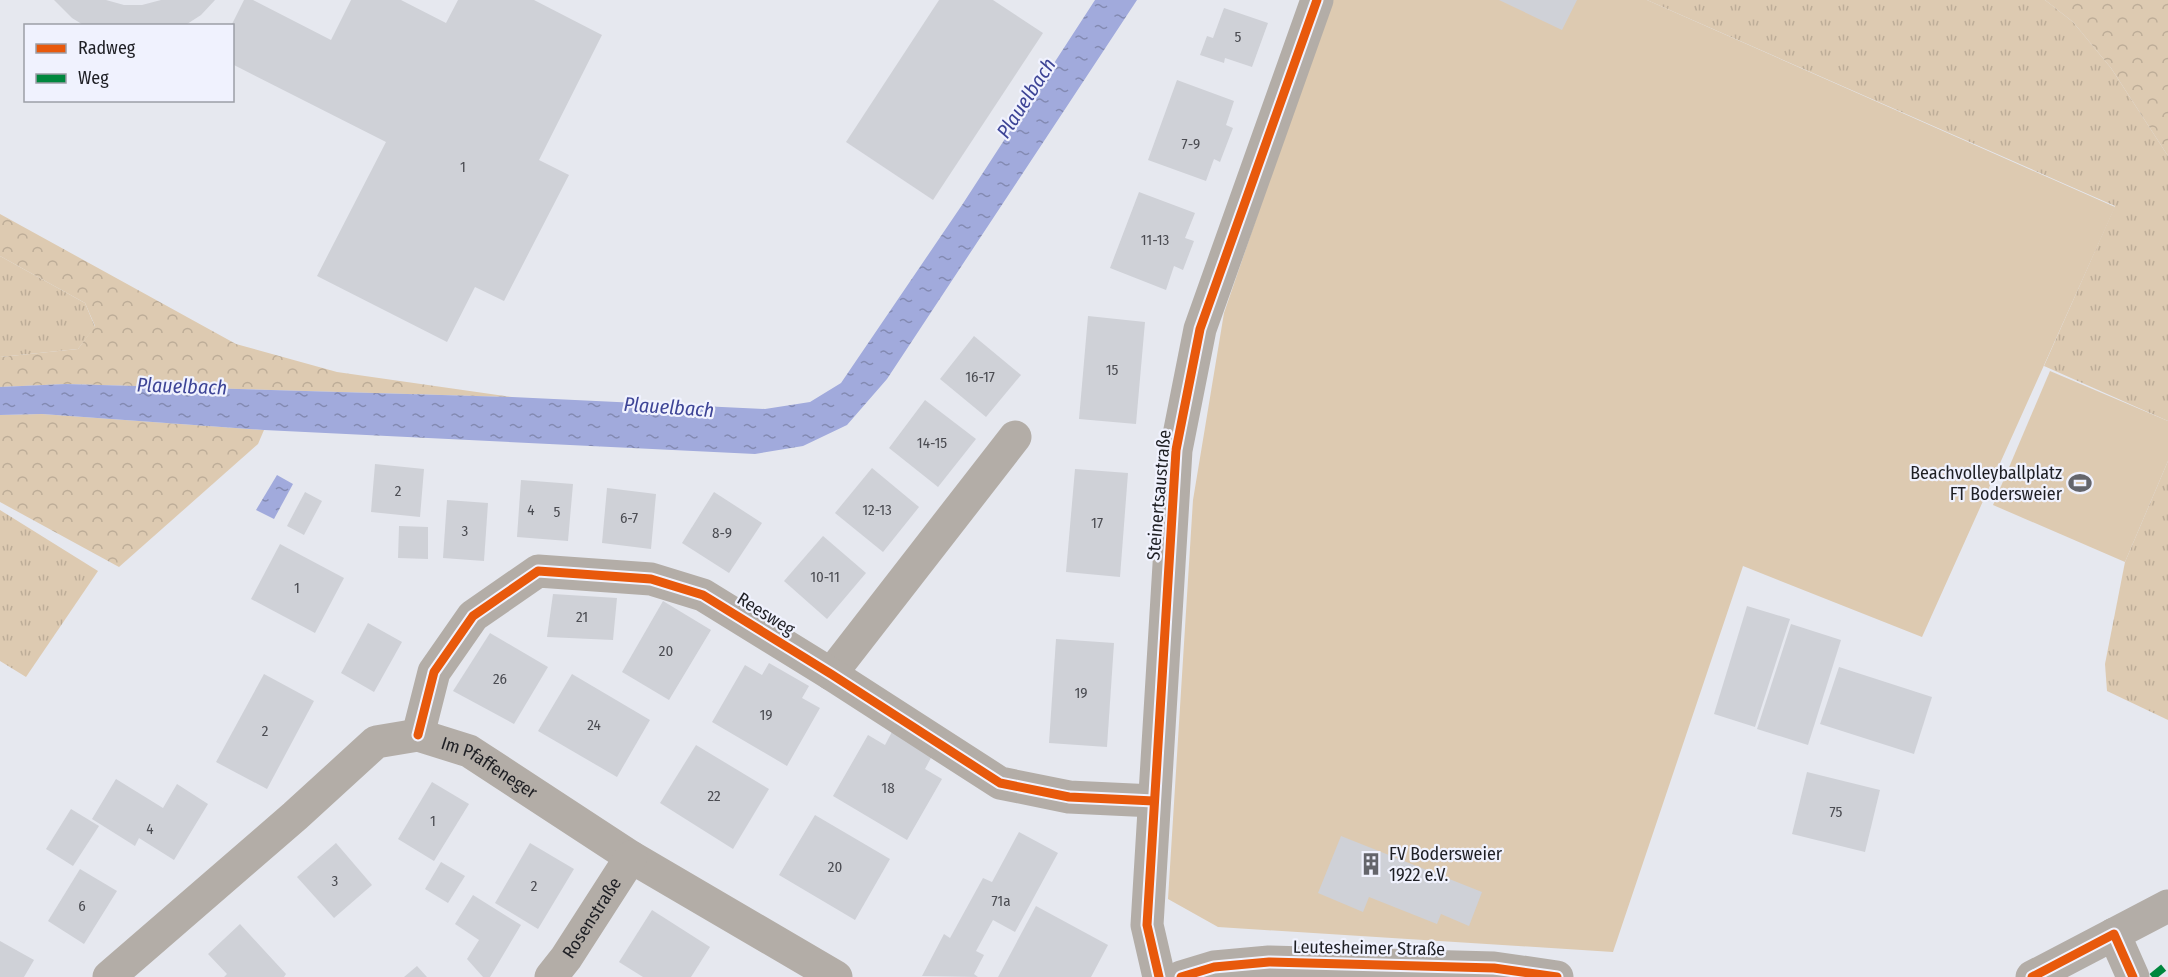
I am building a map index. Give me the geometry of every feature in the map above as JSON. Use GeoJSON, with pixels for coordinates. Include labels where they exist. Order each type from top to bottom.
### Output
{"type":"FeatureCollection","features":[{"type":"Feature","properties":{"kind":"street","name":"Steinertsaustraße"},"geometry":{"type":"LineString","coordinates":[[1159,977],[1147,925],[1176,450],[1200,329],[1317,0]]}},
{"type":"Feature","properties":{"kind":"street"},"geometry":{"type":"LineString","coordinates":[[831,674],[1015,437]]}},
{"type":"Feature","properties":{"kind":"street","name":"Reesweg"},"geometry":{"type":"LineString","coordinates":[[418,735],[434,672],[473,616],[538,571],[651,579],[703,595],[1000,783],[1069,797],[1154,801]]}},
{"type":"Feature","properties":{"kind":"street","name":"Im Pfaffeneger"},"geometry":{"type":"LineString","coordinates":[[109,977],[295,816],[376,742],[418,735],[469,751],[631,857],[836,977]]}},
{"type":"Feature","properties":{"kind":"street","name":"Rosenstraße"},"geometry":{"type":"LineString","coordinates":[[551,977],[566,958],[631,857]]}},
{"type":"Feature","properties":{"kind":"street"},"geometry":{"type":"LineString","coordinates":[[2032,977],[2168,906]]}},
{"type":"Feature","properties":{"kind":"street"},"geometry":{"type":"LineString","coordinates":[[2114,934],[2133,977]]}},
{"type":"Feature","properties":{"kind":"street","name":"Leutesheimer Straße"},"geometry":{"type":"LineString","coordinates":[[1181,977],[1214,967],[1269,962],[1494,968],[1557,977]]}},
{"type":"Feature","properties":{"kind":"green space"},"geometry":{"type":"Polygon","coordinates":[[[1331,0],[1647,0],[2115,207],[1922,637],[1743,566],[1613,952],[1218,927],[1168,899],[1193,500],[1224,313],[1331,0]]]}},
{"type":"Feature","properties":{"kind":"green space"},"geometry":{"type":"Polygon","coordinates":[[[1647,0],[2045,0],[2073,22],[2111,68],[2168,156],[2168,421],[2044,366],[2115,206],[1647,0]]]}},
{"type":"Feature","properties":{"kind":"green space"},"geometry":{"type":"Polygon","coordinates":[[[2045,0],[2168,0],[2168,156],[2111,68],[2073,22],[2045,0]]]}},
{"type":"Feature","properties":{"kind":"green space"},"geometry":{"type":"Polygon","coordinates":[[[0,214],[236,344],[337,372],[512,397],[66,384],[0,387],[0,357],[78,349],[95,326],[85,303],[0,256],[0,214]]]}},
{"type":"Feature","properties":{"kind":"green space"},"geometry":{"type":"Polygon","coordinates":[[[0,256],[85,303],[95,327],[78,349],[0,357],[0,256]]]}},
{"type":"Feature","properties":{"kind":"green space","name":"Beachvolleyballplatz FT Bodersweier"},"geometry":{"type":"Polygon","coordinates":[[[2050,371],[2168,421],[2168,461],[2125,562],[1993,505],[2050,371]]]}},
{"type":"Feature","properties":{"kind":"green space"},"geometry":{"type":"Polygon","coordinates":[[[42,414],[264,430],[258,444],[119,567],[0,502],[0,415],[42,414]]]}},
{"type":"Feature","properties":{"kind":"green space"},"geometry":{"type":"Polygon","coordinates":[[[2168,461],[2168,720],[2107,691],[2105,664],[2125,562],[2168,461]]]}},
{"type":"Feature","properties":{"kind":"green space"},"geometry":{"type":"Polygon","coordinates":[[[0,510],[98,571],[26,677],[0,661],[0,510]]]}},
{"type":"Feature","properties":{"kind":"water","name":"Plauelbach"},"geometry":{"type":"Polygon","coordinates":[[[1095,0],[1137,0],[887,379],[847,425],[803,446],[755,454],[264,430],[42,414],[0,415],[0,387],[66,384],[512,397],[765,409],[810,402],[841,383],[962,205],[1095,0]]]}},
{"type":"Feature","properties":{"kind":"water"},"geometry":{"type":"Polygon","coordinates":[[[277,475],[293,484],[274,519],[256,510],[277,475]]]}},
{"type":"Feature","properties":{"kind":"building"},"geometry":{"type":"Polygon","coordinates":[[[54,0],[106,0],[124,5],[142,5],[161,0],[215,0],[201,15],[187,24],[82,24],[72,18],[54,0]]]}},
{"type":"Feature","properties":{"kind":"building"},"geometry":{"type":"Polygon","coordinates":[[[244,0],[253,0],[331,40],[351,0],[401,0],[446,23],[458,0],[534,0],[602,35],[539,160],[569,175],[504,301],[475,287],[447,342],[317,276],[386,142],[234,65],[234,24],[232,24],[244,0]]]}},
{"type":"Feature","properties":{"kind":"building"},"geometry":{"type":"Polygon","coordinates":[[[939,0],[993,0],[1043,33],[933,200],[846,142],[939,0]]]}},
{"type":"Feature","properties":{"kind":"building"},"geometry":{"type":"Polygon","coordinates":[[[1499,0],[1577,0],[1562,30],[1499,0]]]}},
{"type":"Feature","properties":{"kind":"building"},"geometry":{"type":"Polygon","coordinates":[[[1224,8],[1268,23],[1252,67],[1225,58],[1224,63],[1200,55],[1207,36],[1213,38],[1224,8]]]}},
{"type":"Feature","properties":{"kind":"building"},"geometry":{"type":"Polygon","coordinates":[[[1177,80],[1234,101],[1226,125],[1233,128],[1220,162],[1214,159],[1206,181],[1148,160],[1177,80]]]}},
{"type":"Feature","properties":{"kind":"building"},"geometry":{"type":"Polygon","coordinates":[[[1139,192],[1195,213],[1185,238],[1194,241],[1183,270],[1174,266],[1166,290],[1110,268],[1139,192]]]}},
{"type":"Feature","properties":{"kind":"building"},"geometry":{"type":"Polygon","coordinates":[[[1088,316],[1145,322],[1136,424],[1079,419],[1088,316]]]}},
{"type":"Feature","properties":{"kind":"building"},"geometry":{"type":"Polygon","coordinates":[[[974,336],[1021,375],[986,417],[940,379],[974,336]]]}},
{"type":"Feature","properties":{"kind":"building"},"geometry":{"type":"Polygon","coordinates":[[[925,400],[976,439],[938,487],[889,448],[925,400]]]}},
{"type":"Feature","properties":{"kind":"building"},"geometry":{"type":"Polygon","coordinates":[[[375,464],[424,469],[420,517],[371,512],[375,464]]]}},
{"type":"Feature","properties":{"kind":"building"},"geometry":{"type":"Polygon","coordinates":[[[872,468],[919,507],[883,552],[835,513],[872,468]]]}},
{"type":"Feature","properties":{"kind":"building"},"geometry":{"type":"Polygon","coordinates":[[[1075,469],[1128,473],[1120,577],[1066,572],[1075,469]]]}},
{"type":"Feature","properties":{"kind":"building"},"geometry":{"type":"Polygon","coordinates":[[[521,480],[573,484],[568,541],[517,537],[521,480]]]}},
{"type":"Feature","properties":{"kind":"building"},"geometry":{"type":"Polygon","coordinates":[[[607,488],[656,494],[651,549],[602,543],[607,488]]]}},
{"type":"Feature","properties":{"kind":"building"},"geometry":{"type":"Polygon","coordinates":[[[305,492],[322,501],[304,535],[287,526],[305,492]]]}},
{"type":"Feature","properties":{"kind":"building"},"geometry":{"type":"Polygon","coordinates":[[[714,492],[762,523],[729,573],[682,543],[714,492]]]}},
{"type":"Feature","properties":{"kind":"building"},"geometry":{"type":"Polygon","coordinates":[[[447,500],[488,503],[484,561],[443,558],[447,500]]]}},
{"type":"Feature","properties":{"kind":"building"},"geometry":{"type":"Polygon","coordinates":[[[399,526],[428,527],[428,559],[398,558],[399,526]]]}},
{"type":"Feature","properties":{"kind":"building"},"geometry":{"type":"Polygon","coordinates":[[[823,536],[866,573],[827,619],[784,581],[823,536]]]}},
{"type":"Feature","properties":{"kind":"building"},"geometry":{"type":"Polygon","coordinates":[[[280,544],[344,578],[315,633],[251,599],[280,544]]]}},
{"type":"Feature","properties":{"kind":"building"},"geometry":{"type":"Polygon","coordinates":[[[553,594],[617,598],[613,640],[547,637],[553,594]]]}},
{"type":"Feature","properties":{"kind":"building"},"geometry":{"type":"Polygon","coordinates":[[[663,601],[711,630],[669,700],[622,672],[663,601]]]}},
{"type":"Feature","properties":{"kind":"building"},"geometry":{"type":"Polygon","coordinates":[[[1747,606],[1790,619],[1755,727],[1714,714],[1747,606]]]}},
{"type":"Feature","properties":{"kind":"building"},"geometry":{"type":"Polygon","coordinates":[[[368,623],[402,642],[374,692],[341,673],[368,623]]]}},
{"type":"Feature","properties":{"kind":"building"},"geometry":{"type":"Polygon","coordinates":[[[1791,624],[1841,640],[1808,745],[1757,729],[1791,624]]]}},
{"type":"Feature","properties":{"kind":"building"},"geometry":{"type":"Polygon","coordinates":[[[490,633],[548,667],[514,724],[453,691],[490,633]]]}},
{"type":"Feature","properties":{"kind":"building"},"geometry":{"type":"Polygon","coordinates":[[[1056,639],[1114,643],[1107,747],[1049,743],[1056,639]]]}},
{"type":"Feature","properties":{"kind":"building"},"geometry":{"type":"Polygon","coordinates":[[[769,663],[809,686],[802,698],[820,708],[787,766],[712,722],[745,665],[762,675],[769,663]]]}},
{"type":"Feature","properties":{"kind":"building"},"geometry":{"type":"Polygon","coordinates":[[[1839,667],[1932,697],[1914,754],[1820,724],[1839,667]]]}},
{"type":"Feature","properties":{"kind":"building"},"geometry":{"type":"Polygon","coordinates":[[[264,674],[314,701],[267,789],[216,762],[264,674]]]}},
{"type":"Feature","properties":{"kind":"building"},"geometry":{"type":"Polygon","coordinates":[[[572,674],[650,720],[617,777],[538,731],[572,674]]]}},
{"type":"Feature","properties":{"kind":"building"},"geometry":{"type":"Polygon","coordinates":[[[893,730],[933,754],[925,769],[942,779],[907,840],[833,796],[868,735],[885,745],[893,730]]]}},
{"type":"Feature","properties":{"kind":"building"},"geometry":{"type":"Polygon","coordinates":[[[696,745],[769,789],[733,849],[660,803],[696,745]]]}},
{"type":"Feature","properties":{"kind":"building"},"geometry":{"type":"Polygon","coordinates":[[[1807,772],[1880,790],[1865,852],[1792,834],[1807,772]]]}},
{"type":"Feature","properties":{"kind":"building"},"geometry":{"type":"Polygon","coordinates":[[[116,779],[163,808],[177,784],[208,804],[174,860],[139,838],[135,846],[92,819],[116,779]]]}},
{"type":"Feature","properties":{"kind":"building"},"geometry":{"type":"Polygon","coordinates":[[[432,782],[469,804],[434,861],[398,839],[432,782]]]}},
{"type":"Feature","properties":{"kind":"building"},"geometry":{"type":"Polygon","coordinates":[[[71,809],[99,826],[73,866],[46,849],[71,809]]]}},
{"type":"Feature","properties":{"kind":"building"},"geometry":{"type":"Polygon","coordinates":[[[815,815],[890,859],[855,920],[779,875],[815,815]]]}},
{"type":"Feature","properties":{"kind":"building"},"geometry":{"type":"Polygon","coordinates":[[[1019,832],[1058,853],[1015,932],[993,920],[976,951],[984,955],[974,974],[978,977],[922,976],[944,934],[950,938],[983,878],[992,882],[1019,832]]]}},
{"type":"Feature","properties":{"kind":"building","name":"FV Bodersweier 1922 e.V."},"geometry":{"type":"Polygon","coordinates":[[[1341,836],[1482,892],[1469,926],[1441,914],[1437,924],[1369,897],[1363,912],[1318,893],[1341,836]]]}},
{"type":"Feature","properties":{"kind":"building"},"geometry":{"type":"Polygon","coordinates":[[[336,843],[372,885],[334,918],[297,877],[336,843]]]}},
{"type":"Feature","properties":{"kind":"building"},"geometry":{"type":"Polygon","coordinates":[[[530,843],[574,869],[538,929],[495,903],[530,843]]]}},
{"type":"Feature","properties":{"kind":"building"},"geometry":{"type":"Polygon","coordinates":[[[441,862],[465,876],[448,903],[425,889],[441,862]]]}},
{"type":"Feature","properties":{"kind":"building"},"geometry":{"type":"Polygon","coordinates":[[[80,869],[117,891],[84,944],[48,921],[80,869]]]}},
{"type":"Feature","properties":{"kind":"building"},"geometry":{"type":"Polygon","coordinates":[[[473,895],[521,925],[490,977],[483,977],[467,959],[479,940],[455,924],[473,895]]]}},
{"type":"Feature","properties":{"kind":"building"},"geometry":{"type":"Polygon","coordinates":[[[1036,906],[1108,945],[1091,977],[998,977],[1036,906]]]}},
{"type":"Feature","properties":{"kind":"building"},"geometry":{"type":"Polygon","coordinates":[[[652,910],[710,947],[691,977],[643,977],[619,962],[652,910]]]}},
{"type":"Feature","properties":{"kind":"building"},"geometry":{"type":"Polygon","coordinates":[[[240,924],[286,974],[284,977],[224,977],[227,974],[208,954],[240,924]]]}},
{"type":"Feature","properties":{"kind":"building"},"geometry":{"type":"Polygon","coordinates":[[[0,941],[34,960],[24,977],[0,977],[0,941]]]}},
{"type":"Feature","properties":{"kind":"building"},"geometry":{"type":"Polygon","coordinates":[[[417,966],[427,977],[404,977],[417,966]]]}},
{"type":"Feature","properties":{"kind":"marked path"},"geometry":{"type":"LineString","coordinates":[[2152,977],[2168,964]]}},
{"type":"Feature","properties":{"kind":"cycle path"},"geometry":{"type":"LineString","coordinates":[[1159,977],[1147,925],[1176,450],[1200,329],[1317,0]]}},
{"type":"Feature","properties":{"kind":"cycle path"},"geometry":{"type":"LineString","coordinates":[[418,735],[434,672],[473,616],[538,571],[651,579],[703,595],[1000,783],[1069,797],[1154,801]]}},
{"type":"Feature","properties":{"kind":"cycle path"},"geometry":{"type":"LineString","coordinates":[[2032,977],[2114,934],[2133,977]]}},
{"type":"Feature","properties":{"kind":"cycle path"},"geometry":{"type":"LineString","coordinates":[[1181,977],[1214,967],[1269,962],[1494,968],[1557,977]]}},
{"type":"Feature","properties":{"kind":"place","name":"Beachvolleyballplatz FT Bodersweier"},"geometry":{"type":"Point","coordinates":[2080,483]}},
{"type":"Feature","properties":{"kind":"place","name":"FV Bodersweier 1922 e.V."},"geometry":{"type":"Point","coordinates":[1371,864]}}]}
